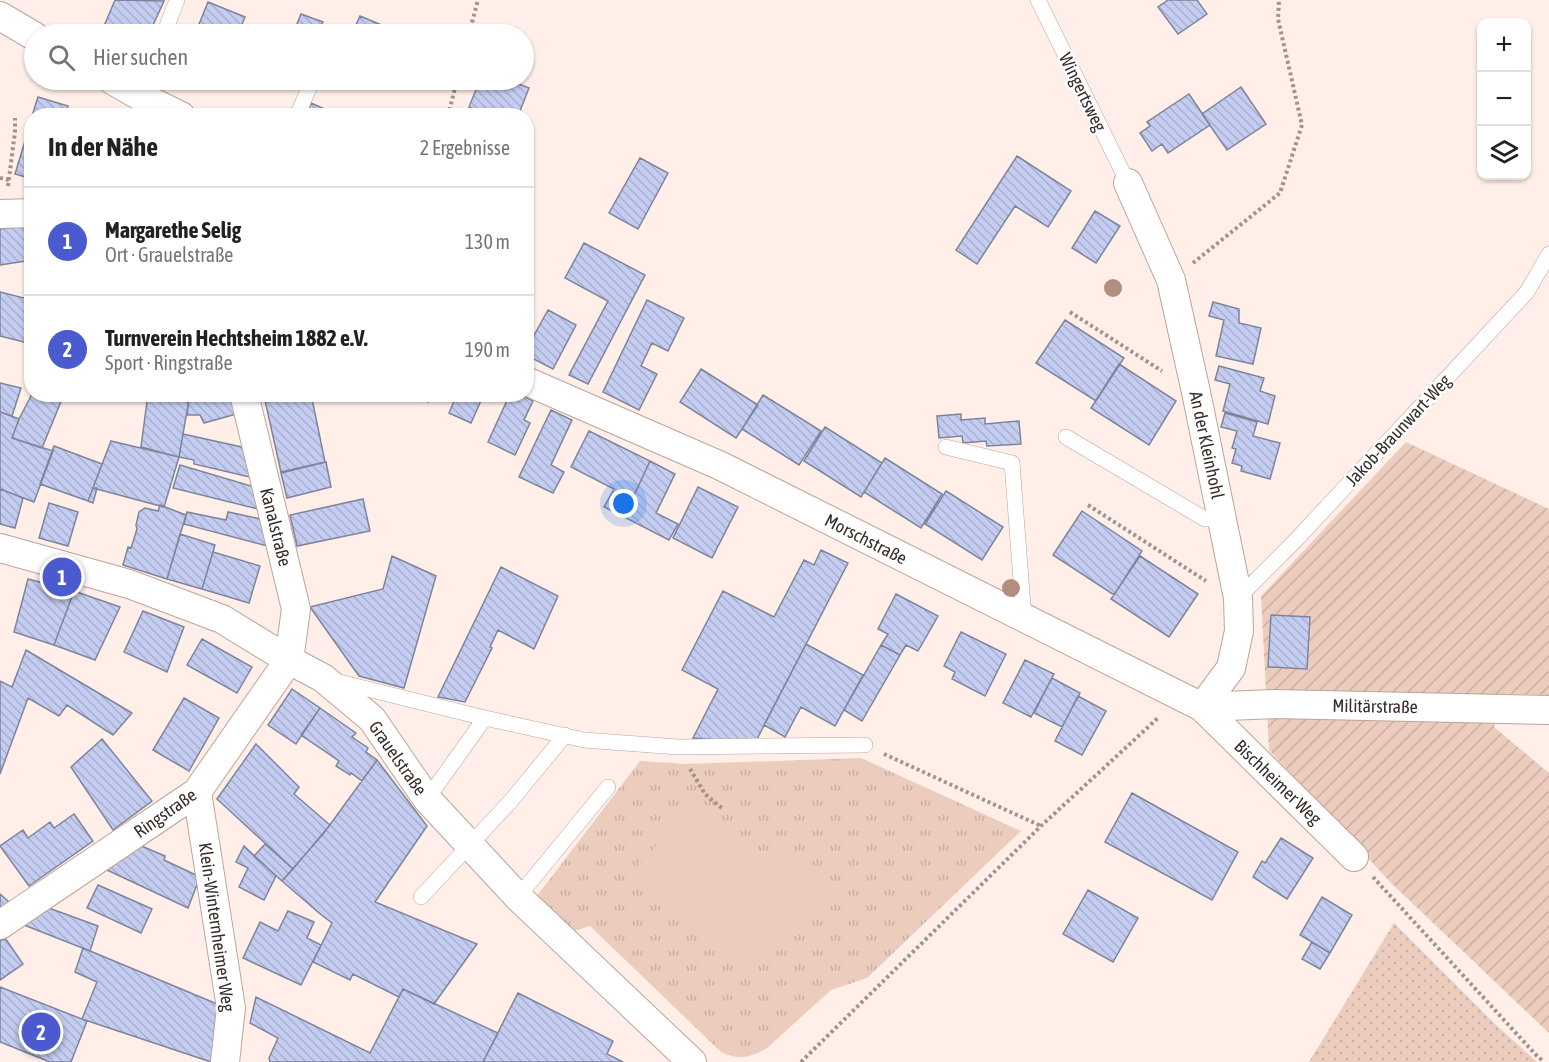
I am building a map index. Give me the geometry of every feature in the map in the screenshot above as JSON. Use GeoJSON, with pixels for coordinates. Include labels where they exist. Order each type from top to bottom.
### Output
{"type":"FeatureCollection","features":[{"type":"Feature","properties":{"kind":"street"},"geometry":{"type":"LineString","coordinates":[[0,16],[24,30]]}},
{"type":"Feature","properties":{"kind":"street"},"geometry":{"type":"LineString","coordinates":[[146,90],[170,108]]}},
{"type":"Feature","properties":{"kind":"street","name":"An der Kleinhohl"},"geometry":{"type":"LineString","coordinates":[[1128,183],[1171,280],[1238,598],[1239,631],[1231,668],[1192,702]]}},
{"type":"Feature","properties":{"kind":"street","name":"Morschstraße"},"geometry":{"type":"LineString","coordinates":[[534,384],[721,466],[1192,702]]}},
{"type":"Feature","properties":{"kind":"street","name":"Kanalstraße"},"geometry":{"type":"LineString","coordinates":[[246,402],[296,609],[289,660]]}},
{"type":"Feature","properties":{"kind":"street","name":"Grauelstraße"},"geometry":{"type":"LineString","coordinates":[[0,548],[129,584],[222,619],[323,678],[372,719],[427,799],[518,897],[692,1062]]}},
{"type":"Feature","properties":{"kind":"street","name":"Ringstraße"},"geometry":{"type":"LineString","coordinates":[[0,926],[197,792],[289,660]]}},
{"type":"Feature","properties":{"kind":"street","name":"Militärstraße"},"geometry":{"type":"LineString","coordinates":[[1192,702],[1549,710]]}},
{"type":"Feature","properties":{"kind":"street","name":"Bischheimer Weg"},"geometry":{"type":"LineString","coordinates":[[1192,702],[1354,857]]}},
{"type":"Feature","properties":{"kind":"street","name":"Klein-Winternheimer Weg"},"geometry":{"type":"LineString","coordinates":[[197,792],[231,1008],[225,1062]]}},
{"type":"Feature","properties":{"kind":"lane"},"geometry":{"type":"LineString","coordinates":[[168,24],[177,0]]}},
{"type":"Feature","properties":{"kind":"lane","name":"Wingertsweg"},"geometry":{"type":"LineString","coordinates":[[1038,0],[1128,183]]}},
{"type":"Feature","properties":{"kind":"lane"},"geometry":{"type":"LineString","coordinates":[[300,108],[308,90]]}},
{"type":"Feature","properties":{"kind":"lane","name":"Jakob-Braunwart-Weg"},"geometry":{"type":"LineString","coordinates":[[1238,598],[1295,541],[1527,292],[1549,254]]}},
{"type":"Feature","properties":{"kind":"lane"},"geometry":{"type":"LineString","coordinates":[[1066,437],[1205,519],[1222,518]]}},
{"type":"Feature","properties":{"kind":"lane"},"geometry":{"type":"LineString","coordinates":[[946,447],[1012,463],[1024,619]]}},
{"type":"Feature","properties":{"kind":"lane"},"geometry":{"type":"LineString","coordinates":[[323,678],[584,740],[678,747],[865,745]]}},
{"type":"Feature","properties":{"kind":"lane"},"geometry":{"type":"LineString","coordinates":[[427,799],[485,718]]}},
{"type":"Feature","properties":{"kind":"lane"},"geometry":{"type":"LineString","coordinates":[[421,897],[510,802],[564,735]]}},
{"type":"Feature","properties":{"kind":"lane"},"geometry":{"type":"LineString","coordinates":[[518,897],[608,787]]}},
{"type":"Feature","properties":{"kind":"path"},"geometry":{"type":"LineString","coordinates":[[472,24],[478,0]]}},
{"type":"Feature","properties":{"kind":"path"},"geometry":{"type":"LineString","coordinates":[[1171,280],[1280,193],[1302,125],[1278,19],[1279,0]]}},
{"type":"Feature","properties":{"kind":"path"},"geometry":{"type":"LineString","coordinates":[[450,108],[454,90]]}},
{"type":"Feature","properties":{"kind":"path"},"geometry":{"type":"LineString","coordinates":[[13,214],[9,180],[15,118]]}},
{"type":"Feature","properties":{"kind":"path"},"geometry":{"type":"LineString","coordinates":[[0,178],[9,180]]}},
{"type":"Feature","properties":{"kind":"path"},"geometry":{"type":"LineString","coordinates":[[1070,312],[1196,392]]}},
{"type":"Feature","properties":{"kind":"path"},"geometry":{"type":"LineString","coordinates":[[1088,505],[1218,589],[1238,598]]}},
{"type":"Feature","properties":{"kind":"path"},"geometry":{"type":"LineString","coordinates":[[801,1062],[1041,826],[1192,702]]}},
{"type":"Feature","properties":{"kind":"path"},"geometry":{"type":"LineString","coordinates":[[865,745],[1041,826]]}},
{"type":"Feature","properties":{"kind":"path"},"geometry":{"type":"LineString","coordinates":[[678,747],[705,794],[724,810]]}},
{"type":"Feature","properties":{"kind":"path"},"geometry":{"type":"LineString","coordinates":[[1354,857],[1544,1062]]}},
{"type":"Feature","properties":{"kind":"green space"},"geometry":{"type":"Polygon","coordinates":[[[1406,442],[1549,509],[1549,695],[1505,694],[1494,727],[1549,773],[1549,1033],[1389,881],[1269,750],[1261,596],[1406,442]]]}},
{"type":"Feature","properties":{"kind":"green space"},"geometry":{"type":"Polygon","coordinates":[[[861,758],[1021,831],[867,978],[831,990],[767,1048],[755,1054],[739,1057],[721,1052],[590,926],[574,931],[537,896],[640,761],[685,764],[861,758]]]}},
{"type":"Feature","properties":{"kind":"green space"},"geometry":{"type":"Polygon","coordinates":[[[696,802],[809,906],[750,971],[637,867],[696,802]]]}},
{"type":"Feature","properties":{"kind":"green space"},"geometry":{"type":"Polygon","coordinates":[[[786,847],[834,893],[821,907],[772,862],[786,847]]]}},
{"type":"Feature","properties":{"kind":"green space"},"geometry":{"type":"Polygon","coordinates":[[[1394,923],[1495,1024],[1537,1062],[1309,1062],[1394,923]]]}},
{"type":"Feature","properties":{"kind":"building"},"geometry":{"type":"Polygon","coordinates":[[[115,0],[164,1],[154,24],[105,24],[115,0]]]}},
{"type":"Feature","properties":{"kind":"building"},"geometry":{"type":"Polygon","coordinates":[[[1168,0],[1197,0],[1207,14],[1178,34],[1158,7],[1168,0]]]}},
{"type":"Feature","properties":{"kind":"building"},"geometry":{"type":"Polygon","coordinates":[[[208,2],[245,17],[242,24],[199,24],[208,2]]]}},
{"type":"Feature","properties":{"kind":"building"},"geometry":{"type":"Polygon","coordinates":[[[301,14],[323,22],[322,24],[297,24],[301,14]]]}},
{"type":"Feature","properties":{"kind":"building"},"geometry":{"type":"Polygon","coordinates":[[[360,16],[379,24],[356,24],[360,16]]]}},
{"type":"Feature","properties":{"kind":"building"},"geometry":{"type":"Polygon","coordinates":[[[1241,87],[1266,124],[1227,150],[1202,114],[1241,87]]]}},
{"type":"Feature","properties":{"kind":"building"},"geometry":{"type":"Polygon","coordinates":[[[476,90],[528,90],[521,108],[469,107],[476,90]]]}},
{"type":"Feature","properties":{"kind":"building"},"geometry":{"type":"Polygon","coordinates":[[[1189,94],[1210,125],[1168,153],[1162,144],[1152,151],[1140,133],[1150,126],[1147,122],[1189,94]]]}},
{"type":"Feature","properties":{"kind":"building"},"geometry":{"type":"Polygon","coordinates":[[[38,97],[68,106],[67,108],[35,108],[38,97]]]}},
{"type":"Feature","properties":{"kind":"building"},"geometry":{"type":"Polygon","coordinates":[[[311,103],[322,108],[309,108],[311,103]]]}},
{"type":"Feature","properties":{"kind":"building"},"geometry":{"type":"Polygon","coordinates":[[[24,144],[24,177],[15,174],[24,144]]]}},
{"type":"Feature","properties":{"kind":"building"},"geometry":{"type":"Polygon","coordinates":[[[1017,156],[1071,191],[1048,227],[1015,206],[977,264],[956,250],[1017,156]]]}},
{"type":"Feature","properties":{"kind":"building"},"geometry":{"type":"Polygon","coordinates":[[[640,158],[668,173],[638,229],[609,213],[640,158]]]}},
{"type":"Feature","properties":{"kind":"building"},"geometry":{"type":"Polygon","coordinates":[[[1095,211],[1120,226],[1096,263],[1072,248],[1095,211]]]}},
{"type":"Feature","properties":{"kind":"building"},"geometry":{"type":"Polygon","coordinates":[[[24,226],[24,261],[0,265],[0,229],[24,226]]]}},
{"type":"Feature","properties":{"kind":"building"},"geometry":{"type":"Polygon","coordinates":[[[584,243],[645,275],[588,384],[569,375],[608,301],[565,278],[584,243]]]}},
{"type":"Feature","properties":{"kind":"building"},"geometry":{"type":"Polygon","coordinates":[[[0,292],[24,298],[24,342],[0,336],[0,292]]]}},
{"type":"Feature","properties":{"kind":"building"},"geometry":{"type":"Polygon","coordinates":[[[647,300],[684,318],[668,351],[652,343],[641,366],[657,374],[639,410],[603,392],[647,300]]]}},
{"type":"Feature","properties":{"kind":"building"},"geometry":{"type":"Polygon","coordinates":[[[1213,302],[1239,309],[1239,323],[1261,328],[1253,364],[1216,356],[1224,320],[1209,316],[1213,302]]]}},
{"type":"Feature","properties":{"kind":"building"},"geometry":{"type":"Polygon","coordinates":[[[548,310],[576,325],[553,369],[534,359],[534,335],[548,310]]]}},
{"type":"Feature","properties":{"kind":"building"},"geometry":{"type":"Polygon","coordinates":[[[1065,320],[1124,358],[1096,401],[1036,363],[1065,320]]]}},
{"type":"Feature","properties":{"kind":"building"},"geometry":{"type":"Polygon","coordinates":[[[1119,364],[1176,401],[1149,445],[1091,408],[1119,364]]]}},
{"type":"Feature","properties":{"kind":"building"},"geometry":{"type":"Polygon","coordinates":[[[1219,366],[1264,378],[1260,391],[1275,396],[1268,424],[1223,411],[1230,384],[1215,380],[1219,366]]]}},
{"type":"Feature","properties":{"kind":"building"},"geometry":{"type":"Polygon","coordinates":[[[701,369],[758,405],[736,438],[680,402],[701,369]]]}},
{"type":"Feature","properties":{"kind":"building"},"geometry":{"type":"Polygon","coordinates":[[[0,383],[21,388],[12,416],[0,412],[0,383]]]}},
{"type":"Feature","properties":{"kind":"building"},"geometry":{"type":"Polygon","coordinates":[[[763,395],[821,431],[799,465],[742,429],[763,395]]]}},
{"type":"Feature","properties":{"kind":"building"},"geometry":{"type":"Polygon","coordinates":[[[28,402],[61,402],[42,448],[12,438],[28,402]]]}},
{"type":"Feature","properties":{"kind":"building"},"geometry":{"type":"Polygon","coordinates":[[[147,402],[189,402],[179,457],[141,447],[147,402]]]}},
{"type":"Feature","properties":{"kind":"building"},"geometry":{"type":"Polygon","coordinates":[[[189,402],[237,402],[240,413],[204,423],[200,415],[187,415],[189,402]]]}},
{"type":"Feature","properties":{"kind":"building"},"geometry":{"type":"Polygon","coordinates":[[[265,402],[313,402],[325,462],[281,472],[265,402]]]}},
{"type":"Feature","properties":{"kind":"building"},"geometry":{"type":"Polygon","coordinates":[[[454,402],[480,402],[471,423],[449,413],[454,402]]]}},
{"type":"Feature","properties":{"kind":"building"},"geometry":{"type":"Polygon","coordinates":[[[506,402],[533,402],[524,420],[530,423],[515,455],[488,442],[506,402]]]}},
{"type":"Feature","properties":{"kind":"building"},"geometry":{"type":"Polygon","coordinates":[[[551,410],[572,420],[551,465],[564,472],[553,493],[519,477],[551,410]]]}},
{"type":"Feature","properties":{"kind":"building"},"geometry":{"type":"Polygon","coordinates":[[[0,412],[19,419],[12,438],[53,451],[34,502],[0,489],[0,412]]]}},
{"type":"Feature","properties":{"kind":"building"},"geometry":{"type":"Polygon","coordinates":[[[1225,413],[1257,422],[1253,436],[1280,443],[1270,479],[1241,471],[1242,466],[1232,463],[1236,449],[1232,448],[1237,431],[1221,427],[1225,413]]]}},
{"type":"Feature","properties":{"kind":"building"},"geometry":{"type":"Polygon","coordinates":[[[961,414],[961,420],[985,418],[985,424],[1019,421],[1021,444],[987,446],[986,441],[963,443],[962,436],[939,438],[937,416],[961,414]]]}},
{"type":"Feature","properties":{"kind":"building"},"geometry":{"type":"Polygon","coordinates":[[[825,427],[882,463],[861,497],[804,461],[825,427]]]}},
{"type":"Feature","properties":{"kind":"building"},"geometry":{"type":"Polygon","coordinates":[[[589,431],[650,461],[624,517],[604,507],[614,489],[571,467],[589,431]]]}},
{"type":"Feature","properties":{"kind":"building"},"geometry":{"type":"Polygon","coordinates":[[[183,434],[246,448],[254,478],[194,464],[194,460],[179,457],[183,434]]]}},
{"type":"Feature","properties":{"kind":"building"},"geometry":{"type":"Polygon","coordinates":[[[111,441],[179,457],[164,507],[93,488],[111,441]]]}},
{"type":"Feature","properties":{"kind":"building"},"geometry":{"type":"Polygon","coordinates":[[[54,446],[102,464],[88,501],[40,484],[54,446]]]}},
{"type":"Feature","properties":{"kind":"building"},"geometry":{"type":"Polygon","coordinates":[[[885,458],[942,494],[921,528],[864,492],[885,458]]]}},
{"type":"Feature","properties":{"kind":"building"},"geometry":{"type":"Polygon","coordinates":[[[650,461],[675,474],[656,513],[678,524],[669,540],[624,517],[650,461]]]}},
{"type":"Feature","properties":{"kind":"building"},"geometry":{"type":"Polygon","coordinates":[[[326,462],[331,487],[287,498],[281,473],[326,462]]]}},
{"type":"Feature","properties":{"kind":"building"},"geometry":{"type":"Polygon","coordinates":[[[180,465],[258,488],[262,510],[173,488],[180,465]]]}},
{"type":"Feature","properties":{"kind":"building"},"geometry":{"type":"Polygon","coordinates":[[[698,487],[738,507],[712,558],[673,538],[698,487]]]}},
{"type":"Feature","properties":{"kind":"building"},"geometry":{"type":"Polygon","coordinates":[[[93,488],[97,488],[93,503],[88,501],[93,488]]]}},
{"type":"Feature","properties":{"kind":"building"},"geometry":{"type":"Polygon","coordinates":[[[0,489],[23,498],[15,528],[0,524],[0,489]]]}},
{"type":"Feature","properties":{"kind":"building"},"geometry":{"type":"Polygon","coordinates":[[[946,491],[1003,527],[982,560],[925,524],[946,491]]]}},
{"type":"Feature","properties":{"kind":"building"},"geometry":{"type":"Polygon","coordinates":[[[363,499],[370,531],[297,546],[290,515],[363,499]]]}},
{"type":"Feature","properties":{"kind":"building"},"geometry":{"type":"Polygon","coordinates":[[[49,503],[78,512],[68,546],[39,538],[49,503]]]}},
{"type":"Feature","properties":{"kind":"building"},"geometry":{"type":"Polygon","coordinates":[[[160,505],[186,515],[167,579],[123,565],[128,547],[131,548],[137,529],[139,512],[145,508],[158,511],[160,505]]]}},
{"type":"Feature","properties":{"kind":"building"},"geometry":{"type":"Polygon","coordinates":[[[1082,511],[1142,551],[1114,595],[1053,555],[1082,511]]]}},
{"type":"Feature","properties":{"kind":"building"},"geometry":{"type":"Polygon","coordinates":[[[187,512],[226,520],[228,512],[265,520],[271,547],[184,524],[187,512]]]}},
{"type":"Feature","properties":{"kind":"building"},"geometry":{"type":"Polygon","coordinates":[[[180,534],[215,545],[202,589],[167,579],[180,534]]]}},
{"type":"Feature","properties":{"kind":"building"},"geometry":{"type":"Polygon","coordinates":[[[821,550],[848,563],[755,743],[693,738],[718,689],[682,670],[723,591],[774,617],[804,560],[814,565],[821,550]]]}},
{"type":"Feature","properties":{"kind":"building"},"geometry":{"type":"Polygon","coordinates":[[[213,552],[260,566],[249,603],[202,589],[213,552]]]}},
{"type":"Feature","properties":{"kind":"building"},"geometry":{"type":"Polygon","coordinates":[[[392,556],[436,576],[404,688],[359,676],[310,607],[383,589],[392,556]]]}},
{"type":"Feature","properties":{"kind":"building"},"geometry":{"type":"Polygon","coordinates":[[[1140,556],[1198,594],[1169,637],[1111,599],[1140,556]]]}},
{"type":"Feature","properties":{"kind":"building"},"geometry":{"type":"Polygon","coordinates":[[[501,567],[558,596],[534,649],[498,630],[490,647],[492,648],[465,702],[438,697],[501,567]]]}},
{"type":"Feature","properties":{"kind":"building"},"geometry":{"type":"Polygon","coordinates":[[[28,579],[74,591],[54,645],[14,632],[28,579]]]}},
{"type":"Feature","properties":{"kind":"building"},"geometry":{"type":"Polygon","coordinates":[[[74,591],[120,607],[95,660],[54,645],[74,591]]]}},
{"type":"Feature","properties":{"kind":"building"},"geometry":{"type":"Polygon","coordinates":[[[896,594],[938,616],[918,651],[906,645],[900,655],[881,645],[888,634],[878,629],[896,594]]]}},
{"type":"Feature","properties":{"kind":"building"},"geometry":{"type":"Polygon","coordinates":[[[143,611],[184,627],[167,672],[124,652],[143,611]]]}},
{"type":"Feature","properties":{"kind":"building"},"geometry":{"type":"Polygon","coordinates":[[[1271,615],[1310,617],[1307,669],[1268,667],[1271,615]]]}},
{"type":"Feature","properties":{"kind":"building"},"geometry":{"type":"Polygon","coordinates":[[[961,632],[1006,654],[985,696],[952,679],[955,672],[944,666],[961,632]]]}},
{"type":"Feature","properties":{"kind":"building"},"geometry":{"type":"Polygon","coordinates":[[[202,639],[252,667],[237,693],[187,665],[202,639]]]}},
{"type":"Feature","properties":{"kind":"building"},"geometry":{"type":"Polygon","coordinates":[[[806,644],[863,675],[835,726],[801,707],[785,737],[764,725],[806,644]]]}},
{"type":"Feature","properties":{"kind":"building"},"geometry":{"type":"Polygon","coordinates":[[[881,645],[900,655],[862,721],[844,710],[881,645]]]}},
{"type":"Feature","properties":{"kind":"building"},"geometry":{"type":"Polygon","coordinates":[[[26,650],[132,713],[113,735],[67,705],[59,716],[28,698],[0,774],[0,681],[12,687],[26,650]]]}},
{"type":"Feature","properties":{"kind":"building"},"geometry":{"type":"Polygon","coordinates":[[[1025,660],[1054,674],[1031,717],[1003,703],[1025,660]]]}},
{"type":"Feature","properties":{"kind":"building"},"geometry":{"type":"Polygon","coordinates":[[[1052,678],[1080,693],[1062,727],[1034,713],[1052,678]]]}},
{"type":"Feature","properties":{"kind":"building"},"geometry":{"type":"Polygon","coordinates":[[[292,689],[320,708],[296,744],[268,725],[292,689]]]}},
{"type":"Feature","properties":{"kind":"building"},"geometry":{"type":"Polygon","coordinates":[[[1078,696],[1106,711],[1082,755],[1055,741],[1078,696]]]}},
{"type":"Feature","properties":{"kind":"building"},"geometry":{"type":"Polygon","coordinates":[[[184,698],[219,718],[189,771],[153,750],[184,698]]]}},
{"type":"Feature","properties":{"kind":"building"},"geometry":{"type":"Polygon","coordinates":[[[320,708],[356,733],[352,737],[368,748],[366,752],[377,760],[362,781],[336,766],[339,761],[301,735],[320,708]]]}},
{"type":"Feature","properties":{"kind":"building"},"geometry":{"type":"Polygon","coordinates":[[[102,739],[152,801],[113,830],[71,767],[102,739]]]}},
{"type":"Feature","properties":{"kind":"building"},"geometry":{"type":"Polygon","coordinates":[[[256,744],[299,787],[294,794],[330,825],[293,869],[217,799],[256,744]]]}},
{"type":"Feature","properties":{"kind":"building"},"geometry":{"type":"Polygon","coordinates":[[[377,760],[427,826],[375,902],[477,944],[434,1004],[403,989],[399,997],[353,974],[350,980],[313,962],[332,923],[282,881],[324,833],[377,760]]]}},
{"type":"Feature","properties":{"kind":"building"},"geometry":{"type":"Polygon","coordinates":[[[1132,793],[1238,852],[1212,900],[1105,842],[1132,793]]]}},
{"type":"Feature","properties":{"kind":"building"},"geometry":{"type":"Polygon","coordinates":[[[74,814],[93,841],[29,886],[0,846],[23,830],[28,838],[50,822],[54,828],[74,814]]]}},
{"type":"Feature","properties":{"kind":"building"},"geometry":{"type":"Polygon","coordinates":[[[1281,838],[1313,858],[1287,899],[1253,877],[1262,861],[1265,863],[1281,838]]]}},
{"type":"Feature","properties":{"kind":"building"},"geometry":{"type":"Polygon","coordinates":[[[265,844],[293,869],[282,881],[254,856],[265,844]]]}},
{"type":"Feature","properties":{"kind":"building"},"geometry":{"type":"Polygon","coordinates":[[[139,845],[165,856],[164,860],[200,877],[188,908],[107,870],[139,845]]]}},
{"type":"Feature","properties":{"kind":"building"},"geometry":{"type":"Polygon","coordinates":[[[244,846],[276,876],[264,900],[239,887],[248,868],[236,862],[244,846]]]}},
{"type":"Feature","properties":{"kind":"building"},"geometry":{"type":"Polygon","coordinates":[[[98,885],[152,909],[141,933],[87,908],[98,885]]]}},
{"type":"Feature","properties":{"kind":"building"},"geometry":{"type":"Polygon","coordinates":[[[1088,890],[1138,918],[1113,962],[1063,934],[1088,890]]]}},
{"type":"Feature","properties":{"kind":"building"},"geometry":{"type":"Polygon","coordinates":[[[0,894],[9,902],[0,908],[0,894]]]}},
{"type":"Feature","properties":{"kind":"building"},"geometry":{"type":"Polygon","coordinates":[[[1322,897],[1352,915],[1330,953],[1300,935],[1322,897]]]}},
{"type":"Feature","properties":{"kind":"building"},"geometry":{"type":"Polygon","coordinates":[[[46,907],[98,926],[90,951],[24,925],[46,907]]]}},
{"type":"Feature","properties":{"kind":"building"},"geometry":{"type":"Polygon","coordinates":[[[288,911],[314,922],[307,938],[321,945],[301,985],[243,958],[260,922],[278,931],[288,911]]]}},
{"type":"Feature","properties":{"kind":"building"},"geometry":{"type":"Polygon","coordinates":[[[5,938],[23,964],[0,980],[0,941],[5,938]]]}},
{"type":"Feature","properties":{"kind":"building"},"geometry":{"type":"Polygon","coordinates":[[[1312,942],[1330,953],[1320,969],[1302,959],[1312,942]]]}},
{"type":"Feature","properties":{"kind":"building"},"geometry":{"type":"Polygon","coordinates":[[[83,948],[222,1006],[211,1062],[82,1019],[97,982],[75,972],[83,948]]]}},
{"type":"Feature","properties":{"kind":"building"},"geometry":{"type":"Polygon","coordinates":[[[0,987],[87,1021],[71,1062],[50,1062],[0,1042],[0,987]]]}},
{"type":"Feature","properties":{"kind":"building"},"geometry":{"type":"Polygon","coordinates":[[[403,989],[498,1033],[483,1062],[270,1062],[269,1058],[278,1038],[250,1023],[256,997],[370,1053],[403,989]]]}},
{"type":"Feature","properties":{"kind":"building"},"geometry":{"type":"Polygon","coordinates":[[[518,993],[613,1041],[607,1054],[623,1062],[483,1062],[518,993]]]}},
{"type":"Feature","properties":{"kind":"place","name":"Margarethe Selig"},"geometry":{"type":"Point","coordinates":[62,577]}},
{"type":"Feature","properties":{"kind":"place","name":"Turnverein Hechtsheim 1882 e.V."},"geometry":{"type":"Point","coordinates":[41,1032]}}]}
